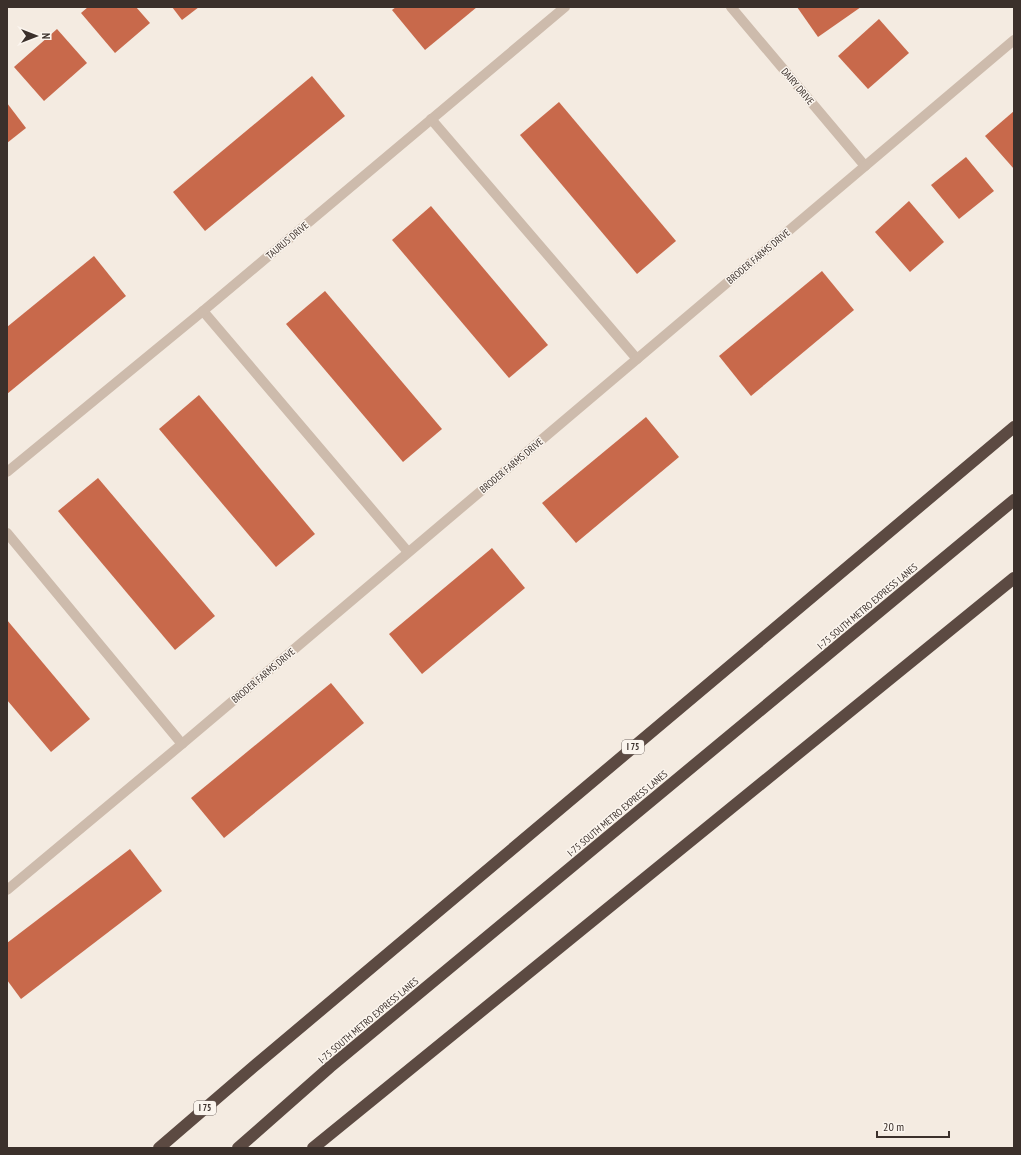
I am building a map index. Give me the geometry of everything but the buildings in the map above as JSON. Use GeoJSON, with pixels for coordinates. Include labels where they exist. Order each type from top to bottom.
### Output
{"type":"FeatureCollection","features":[{"type":"Feature","properties":{"kind":"highway","name":"I 75"},"geometry":{"type":"LineString","coordinates":[[159,1148],[252,1068],[1014,427]]}},
{"type":"Feature","properties":{"kind":"highway","name":"I-75 SOUTH METRO EXPRESS LANES"},"geometry":{"type":"LineString","coordinates":[[238,1148],[330,1067],[1014,500]]}},
{"type":"Feature","properties":{"kind":"highway"},"geometry":{"type":"LineString","coordinates":[[313,1148],[1014,578]]}},
{"type":"Feature","properties":{"kind":"street","name":"TAURUS DRIVE"},"geometry":{"type":"LineString","coordinates":[[7,472],[203,311],[565,7]]}},
{"type":"Feature","properties":{"kind":"street","name":"DAIRY DRIVE"},"geometry":{"type":"LineString","coordinates":[[731,7],[865,166]]}},
{"type":"Feature","properties":{"kind":"street","name":"BRODER FARMS DRIVE"},"geometry":{"type":"LineString","coordinates":[[7,890],[182,744],[1014,40]]}},
{"type":"Feature","properties":{"kind":"street"},"geometry":{"type":"LineString","coordinates":[[431,119],[637,359]]}},
{"type":"Feature","properties":{"kind":"street"},"geometry":{"type":"LineString","coordinates":[[203,311],[408,552]]}},
{"type":"Feature","properties":{"kind":"street"},"geometry":{"type":"LineString","coordinates":[[7,533],[182,744]]}}]}
